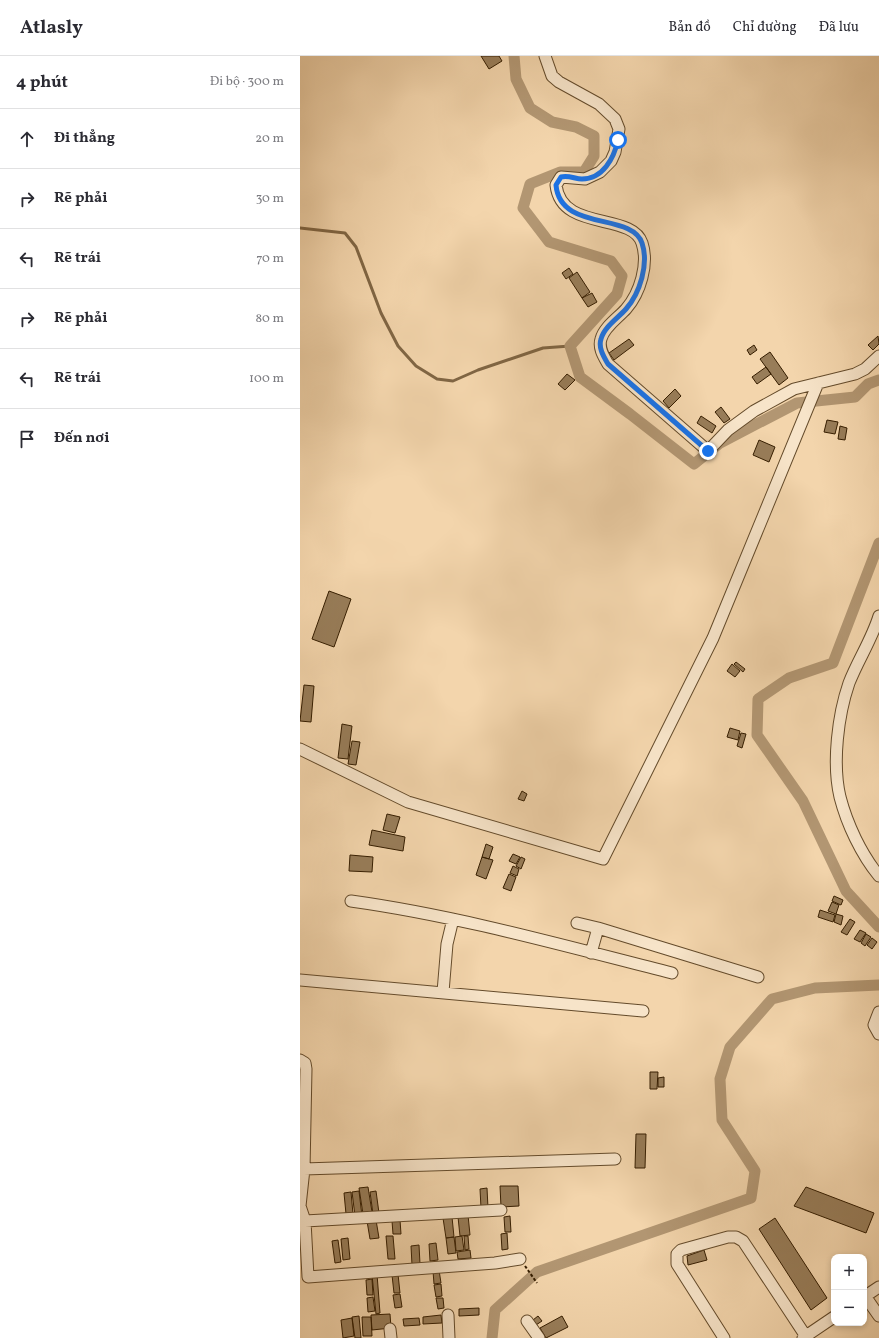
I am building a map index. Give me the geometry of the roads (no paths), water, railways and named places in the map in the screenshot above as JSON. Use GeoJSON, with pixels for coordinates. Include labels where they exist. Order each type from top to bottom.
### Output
{"type":"FeatureCollection","features":[{"type":"Feature","properties":{"kind":"street"},"geometry":{"type":"LineString","coordinates":[[545,56],[552,76],[559,82],[599,104],[615,119],[619,129],[615,152],[611,161],[600,172],[585,179],[561,177],[556,185],[558,197],[573,211],[578,214],[630,228],[637,234],[642,242],[645,263],[638,288],[627,307],[607,328],[601,338],[600,347],[608,364],[708,451],[728,430],[754,411],[794,389],[855,374],[865,369],[879,356]]}},
{"type":"Feature","properties":{"kind":"street"},"geometry":{"type":"LineString","coordinates":[[300,748],[408,802],[603,859],[713,638],[818,383]]}},
{"type":"Feature","properties":{"kind":"street"},"geometry":{"type":"LineString","coordinates":[[879,616],[849,683],[840,719],[837,761],[840,797],[854,834],[869,864],[879,876]]}},
{"type":"Feature","properties":{"kind":"street"},"geometry":{"type":"LineString","coordinates":[[351,901],[409,909],[672,973]]}},
{"type":"Feature","properties":{"kind":"street"},"geometry":{"type":"LineString","coordinates":[[443,992],[447,944],[453,919]]}},
{"type":"Feature","properties":{"kind":"street"},"geometry":{"type":"LineString","coordinates":[[577,923],[598,928],[758,977]]}},
{"type":"Feature","properties":{"kind":"street"},"geometry":{"type":"LineString","coordinates":[[590,953],[598,928]]}},
{"type":"Feature","properties":{"kind":"street"},"geometry":{"type":"LineString","coordinates":[[300,980],[643,1011]]}},
{"type":"Feature","properties":{"kind":"street"},"geometry":{"type":"LineString","coordinates":[[879,1012],[874,1025],[879,1034]]}},
{"type":"Feature","properties":{"kind":"street"},"geometry":{"type":"LineString","coordinates":[[300,1060],[305,1063],[306,1069],[304,1169],[300,1206],[304,1221],[304,1278],[495,1263],[520,1258]]}},
{"type":"Feature","properties":{"kind":"street"},"geometry":{"type":"LineString","coordinates":[[304,1169],[615,1159]]}},
{"type":"Feature","properties":{"kind":"street"},"geometry":{"type":"LineString","coordinates":[[304,1221],[501,1210]]}},
{"type":"Feature","properties":{"kind":"street"},"geometry":{"type":"LineString","coordinates":[[724,1338],[677,1264],[676,1257],[681,1250],[732,1237],[743,1241],[806,1337],[831,1319]]}},
{"type":"Feature","properties":{"kind":"street"},"geometry":{"type":"LineString","coordinates":[[867,1295],[879,1287]]}},
{"type":"Feature","properties":{"kind":"street"},"geometry":{"type":"LineString","coordinates":[[867,1299],[879,1316]]}},
{"type":"Feature","properties":{"kind":"street"},"geometry":{"type":"LineString","coordinates":[[448,1315],[449,1338]]}},
{"type":"Feature","properties":{"kind":"street"},"geometry":{"type":"LineString","coordinates":[[528,1321],[539,1338]]}},
{"type":"Feature","properties":{"kind":"waterway"},"geometry":{"type":"LineString","coordinates":[[514,56],[516,79],[530,108],[552,122],[576,127],[594,136],[594,156],[584,172],[560,172],[530,184],[523,208],[549,242],[611,261],[622,276],[617,294],[570,346],[580,377],[694,464],[720,443],[797,403],[855,397],[868,384],[879,380]]}},
{"type":"Feature","properties":{"kind":"waterway"},"geometry":{"type":"LineString","coordinates":[[300,228],[345,233],[356,247],[381,313],[398,346],[416,366],[437,379],[453,381],[478,370],[543,348],[570,346]]}},
{"type":"Feature","properties":{"kind":"waterway"},"geometry":{"type":"LineString","coordinates":[[879,543],[833,663],[789,678],[758,699],[757,735],[803,801],[846,891],[879,927]]}},
{"type":"Feature","properties":{"kind":"waterway"},"geometry":{"type":"LineString","coordinates":[[492,1338],[495,1310],[537,1272],[751,1198],[755,1171],[722,1120],[720,1079],[730,1047],[772,999],[815,988],[879,985]]}}]}
